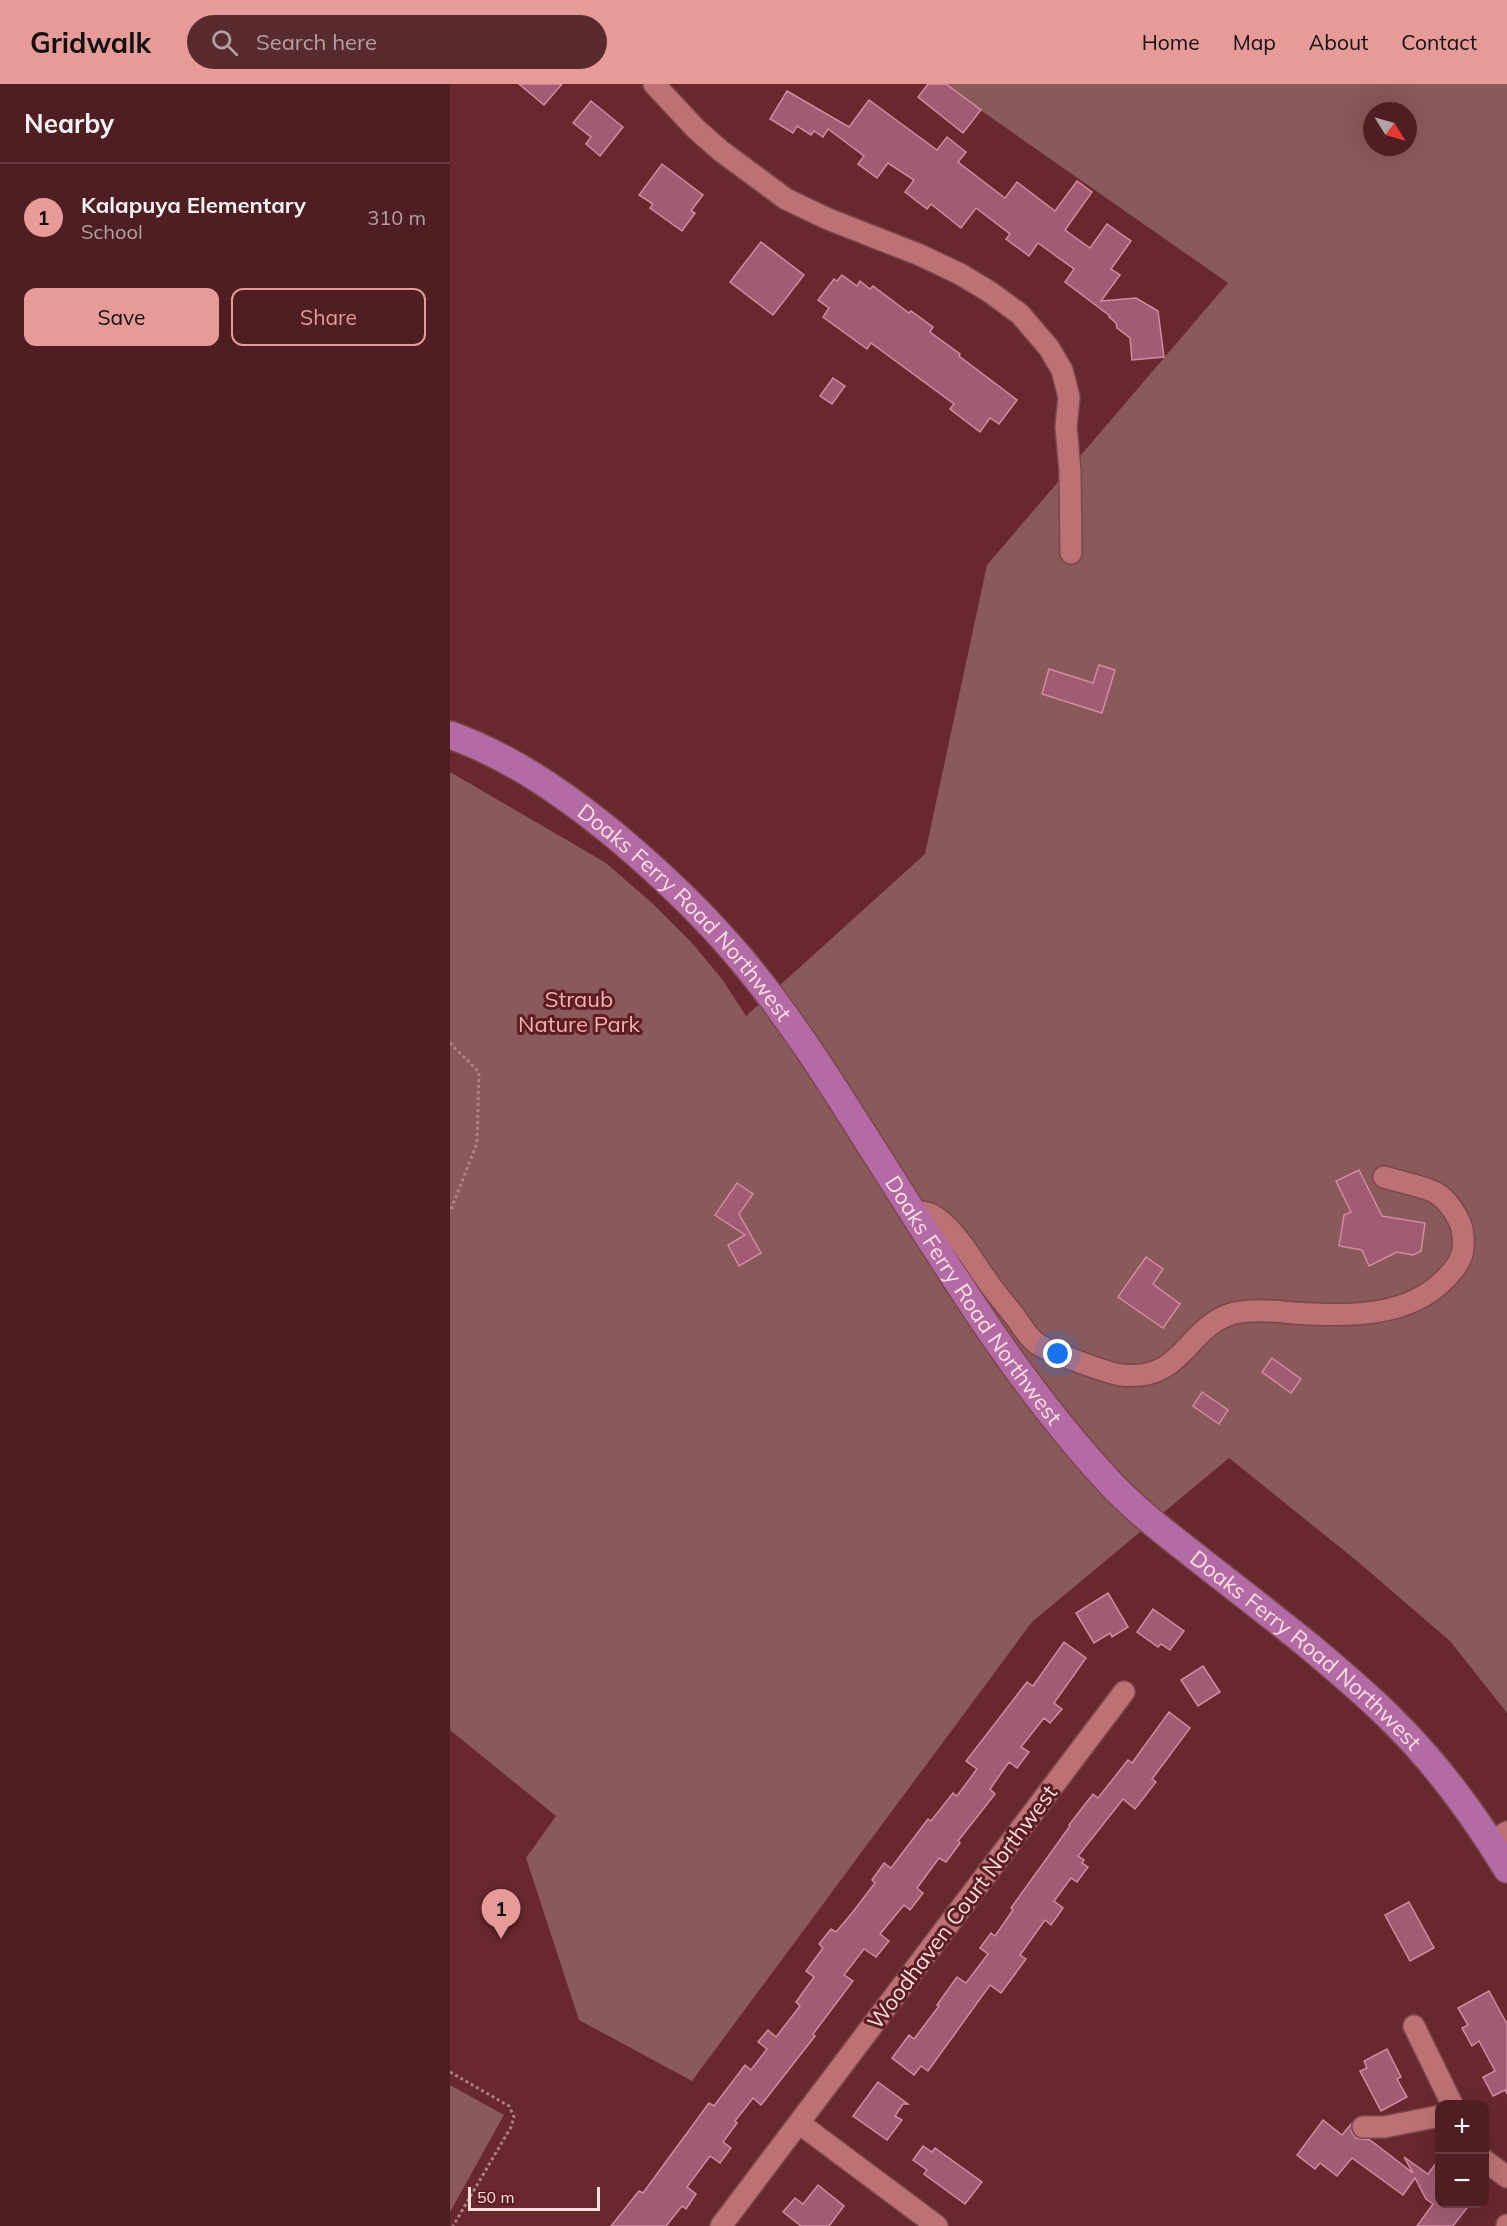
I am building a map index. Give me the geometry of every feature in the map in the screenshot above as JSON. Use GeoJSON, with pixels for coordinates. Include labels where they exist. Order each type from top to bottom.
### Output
{"type":"FeatureCollection","features":[{"type":"Feature","properties":{"kind":"main road","name":"Doaks Ferry Road Northwest"},"geometry":{"type":"LineString","coordinates":[[450,735],[496,754],[540,780],[586,812],[640,857],[741,958],[824,1073],[1025,1379],[1073,1442],[1116,1490],[1154,1524],[1308,1646],[1398,1725],[1451,1788],[1499,1837],[1507,1869]]}},
{"type":"Feature","properties":{"kind":"street"},"geometry":{"type":"LineString","coordinates":[[654,84],[696,129],[721,151],[786,199],[960,274],[1020,314],[1049,348],[1062,370],[1069,397],[1066,427],[1070,471],[1071,553]]}},
{"type":"Feature","properties":{"kind":"street"},"geometry":{"type":"LineString","coordinates":[[912,1210],[930,1215],[943,1224],[968,1251],[987,1281],[1035,1342],[1119,1374],[1140,1375],[1162,1370],[1211,1325],[1233,1313],[1273,1311],[1324,1315],[1375,1312],[1416,1300],[1441,1284],[1462,1258],[1465,1248],[1460,1222],[1436,1193],[1384,1177]]}},
{"type":"Feature","properties":{"kind":"street","name":"Woodhaven Court Northwest"},"geometry":{"type":"LineString","coordinates":[[721,2226],[1124,1692]]}},
{"type":"Feature","properties":{"kind":"street"},"geometry":{"type":"LineString","coordinates":[[1414,2026],[1450,2100]]}},
{"type":"Feature","properties":{"kind":"street"},"geometry":{"type":"LineString","coordinates":[[1363,2127],[1384,2127],[1435,2117]]}},
{"type":"Feature","properties":{"kind":"street"},"geometry":{"type":"LineString","coordinates":[[800,2122],[936,2226]]}},
{"type":"Feature","properties":{"kind":"street"},"geometry":{"type":"LineString","coordinates":[[1489,2163],[1507,2177]]}},
{"type":"Feature","properties":{"kind":"path"},"geometry":{"type":"LineString","coordinates":[[450,1043],[479,1072],[477,1143],[450,1212]]}},
{"type":"Feature","properties":{"kind":"path"},"geometry":{"type":"LineString","coordinates":[[450,2072],[509,2106],[514,2117],[511,2127],[453,2226]]}},
{"type":"Feature","properties":{"kind":"green space","name":"Straub Nature Park"},"geometry":{"type":"Polygon","coordinates":[[[943,84],[1507,84],[1507,1713],[1450,1641],[1357,1561],[1229,1458],[1032,1622],[692,2081],[579,2020],[526,1858],[556,1816],[450,1730],[450,772],[606,863],[652,903],[692,943],[722,979],[746,1016],[925,854],[987,565],[1228,283],[943,84]]]}},
{"type":"Feature","properties":{"kind":"green space"},"geometry":{"type":"Polygon","coordinates":[[[450,2085],[504,2115],[450,2212],[450,2085]]]}},
{"type":"Feature","properties":{"kind":"building"},"geometry":{"type":"Polygon","coordinates":[[[519,84],[562,84],[544,105],[519,84]]]}},
{"type":"Feature","properties":{"kind":"building"},"geometry":{"type":"Polygon","coordinates":[[[928,84],[946,84],[981,110],[963,133],[918,97],[928,84]]]}},
{"type":"Feature","properties":{"kind":"building"},"geometry":{"type":"Polygon","coordinates":[[[787,91],[849,127],[869,100],[937,150],[947,137],[966,152],[958,162],[1005,198],[1017,182],[1055,211],[1077,181],[1092,192],[1065,230],[1090,248],[1107,224],[1131,241],[1111,269],[1120,275],[1101,301],[1136,298],[1158,311],[1164,357],[1132,360],[1130,338],[1117,328],[1110,316],[1065,282],[1074,269],[1038,243],[1029,256],[1006,239],[1010,234],[976,208],[961,228],[931,204],[927,209],[905,192],[914,180],[888,163],[877,178],[858,164],[864,156],[828,129],[823,137],[814,131],[811,135],[797,126],[793,133],[770,119],[787,91]]]}},
{"type":"Feature","properties":{"kind":"building"},"geometry":{"type":"Polygon","coordinates":[[[591,101],[623,127],[600,156],[586,144],[591,137],[573,123],[591,101]]]}},
{"type":"Feature","properties":{"kind":"building"},"geometry":{"type":"Polygon","coordinates":[[[662,164],[703,195],[691,211],[695,213],[682,231],[650,208],[653,204],[639,195],[662,164]]]}},
{"type":"Feature","properties":{"kind":"building"},"geometry":{"type":"Polygon","coordinates":[[[761,242],[804,275],[773,315],[730,282],[761,242]]]}},
{"type":"Feature","properties":{"kind":"building"},"geometry":{"type":"Polygon","coordinates":[[[842,275],[857,286],[860,281],[870,289],[873,286],[909,313],[911,311],[933,327],[930,332],[1017,400],[999,424],[990,418],[980,432],[950,409],[954,404],[871,343],[867,349],[823,317],[829,308],[818,300],[834,279],[837,281],[842,275]]]}},
{"type":"Feature","properties":{"kind":"building"},"geometry":{"type":"Polygon","coordinates":[[[833,378],[845,386],[832,404],[820,396],[833,378]]]}},
{"type":"Feature","properties":{"kind":"building"},"geometry":{"type":"Polygon","coordinates":[[[1099,665],[1115,670],[1102,713],[1042,694],[1049,669],[1093,683],[1099,665]]]}},
{"type":"Feature","properties":{"kind":"building"},"geometry":{"type":"Polygon","coordinates":[[[1359,1170],[1382,1216],[1425,1223],[1421,1251],[1413,1255],[1397,1252],[1369,1266],[1362,1250],[1339,1246],[1344,1215],[1351,1212],[1336,1181],[1359,1170]]]}},
{"type":"Feature","properties":{"kind":"building"},"geometry":{"type":"Polygon","coordinates":[[[737,1183],[753,1194],[739,1214],[761,1253],[739,1266],[728,1245],[745,1235],[715,1215],[737,1183]]]}},
{"type":"Feature","properties":{"kind":"building"},"geometry":{"type":"Polygon","coordinates":[[[1146,1257],[1163,1269],[1153,1284],[1180,1304],[1163,1328],[1118,1297],[1146,1257]]]}},
{"type":"Feature","properties":{"kind":"building"},"geometry":{"type":"Polygon","coordinates":[[[1272,1358],[1301,1379],[1291,1393],[1262,1372],[1272,1358]]]}},
{"type":"Feature","properties":{"kind":"building"},"geometry":{"type":"Polygon","coordinates":[[[1202,1392],[1228,1410],[1219,1424],[1193,1406],[1202,1392]]]}},
{"type":"Feature","properties":{"kind":"building"},"geometry":{"type":"Polygon","coordinates":[[[1108,1593],[1128,1627],[1112,1637],[1110,1633],[1094,1643],[1076,1613],[1108,1593]]]}},
{"type":"Feature","properties":{"kind":"building"},"geometry":{"type":"Polygon","coordinates":[[[1153,1609],[1184,1631],[1170,1650],[1161,1644],[1158,1647],[1137,1632],[1153,1609]]]}},
{"type":"Feature","properties":{"kind":"building"},"geometry":{"type":"Polygon","coordinates":[[[1064,1642],[1086,1658],[1054,1703],[1062,1709],[1050,1723],[1044,1718],[1021,1747],[1029,1752],[1017,1768],[1009,1762],[990,1789],[995,1794],[958,1841],[960,1843],[946,1862],[939,1858],[917,1888],[923,1893],[910,1910],[904,1905],[880,1934],[889,1941],[876,1957],[864,1949],[844,1975],[853,1981],[813,2034],[815,2036],[761,2105],[753,2098],[735,2121],[737,2123],[723,2142],[731,2148],[720,2163],[710,2156],[687,2187],[696,2194],[686,2209],[682,2206],[666,2226],[611,2226],[639,2191],[643,2193],[709,2103],[714,2106],[745,2065],[751,2070],[767,2049],[758,2042],[768,2030],[776,2037],[800,2006],[796,2002],[814,1977],[806,1971],[823,1948],[819,1944],[831,1929],[836,1932],[852,1913],[875,1883],[872,1880],[884,1863],[891,1868],[928,1819],[931,1821],[953,1793],[957,1796],[977,1769],[966,1761],[1027,1682],[1033,1686],[1064,1642]]]}},
{"type":"Feature","properties":{"kind":"building"},"geometry":{"type":"Polygon","coordinates":[[[1203,1666],[1220,1692],[1198,1706],[1181,1680],[1203,1666]]]}},
{"type":"Feature","properties":{"kind":"building"},"geometry":{"type":"Polygon","coordinates":[[[1169,1712],[1190,1728],[1152,1779],[1156,1782],[1135,1809],[1123,1799],[1078,1856],[1088,1867],[1077,1882],[1071,1878],[1054,1901],[1063,1908],[1051,1925],[1045,1920],[1020,1955],[1026,1959],[1001,1993],[990,1985],[928,2071],[921,2066],[914,2075],[892,2058],[909,2035],[914,2039],[957,1977],[966,1983],[988,1954],[980,1948],[991,1933],[995,1936],[1013,1910],[1011,1908],[1069,1825],[1093,1794],[1098,1798],[1128,1760],[1132,1763],[1169,1712]]]}},
{"type":"Feature","properties":{"kind":"building"},"geometry":{"type":"Polygon","coordinates":[[[1409,1902],[1434,1948],[1410,1961],[1385,1915],[1409,1902]]]}},
{"type":"Feature","properties":{"kind":"building"},"geometry":{"type":"Polygon","coordinates":[[[1489,1991],[1507,2024],[1507,2094],[1505,2090],[1493,2096],[1483,2077],[1495,2071],[1479,2041],[1472,2046],[1462,2028],[1468,2025],[1458,2008],[1489,1991]]]}},
{"type":"Feature","properties":{"kind":"building"},"geometry":{"type":"Polygon","coordinates":[[[1387,2049],[1401,2077],[1397,2079],[1407,2097],[1381,2111],[1360,2071],[1367,2068],[1364,2061],[1387,2049]]]}},
{"type":"Feature","properties":{"kind":"building"},"geometry":{"type":"Polygon","coordinates":[[[878,2082],[908,2104],[903,2104],[895,2116],[902,2120],[887,2140],[853,2116],[878,2082]]]}},
{"type":"Feature","properties":{"kind":"building"},"geometry":{"type":"Polygon","coordinates":[[[1323,2120],[1342,2135],[1351,2124],[1352,2133],[1356,2138],[1370,2140],[1413,2173],[1404,2157],[1428,2174],[1435,2165],[1435,2208],[1467,2208],[1453,2226],[1417,2226],[1433,2204],[1426,2199],[1415,2178],[1403,2195],[1352,2158],[1337,2176],[1320,2163],[1315,2169],[1297,2155],[1323,2120]]]}},
{"type":"Feature","properties":{"kind":"building"},"geometry":{"type":"Polygon","coordinates":[[[923,2146],[932,2152],[935,2148],[982,2182],[965,2204],[924,2174],[927,2170],[913,2160],[923,2146]]]}},
{"type":"Feature","properties":{"kind":"building"},"geometry":{"type":"Polygon","coordinates":[[[818,2185],[844,2206],[829,2226],[801,2226],[783,2212],[795,2198],[803,2204],[818,2185]]]}},
{"type":"Feature","properties":{"kind":"place","name":"Kalapuya Elementary"},"geometry":{"type":"Point","coordinates":[501,1939]}}]}
